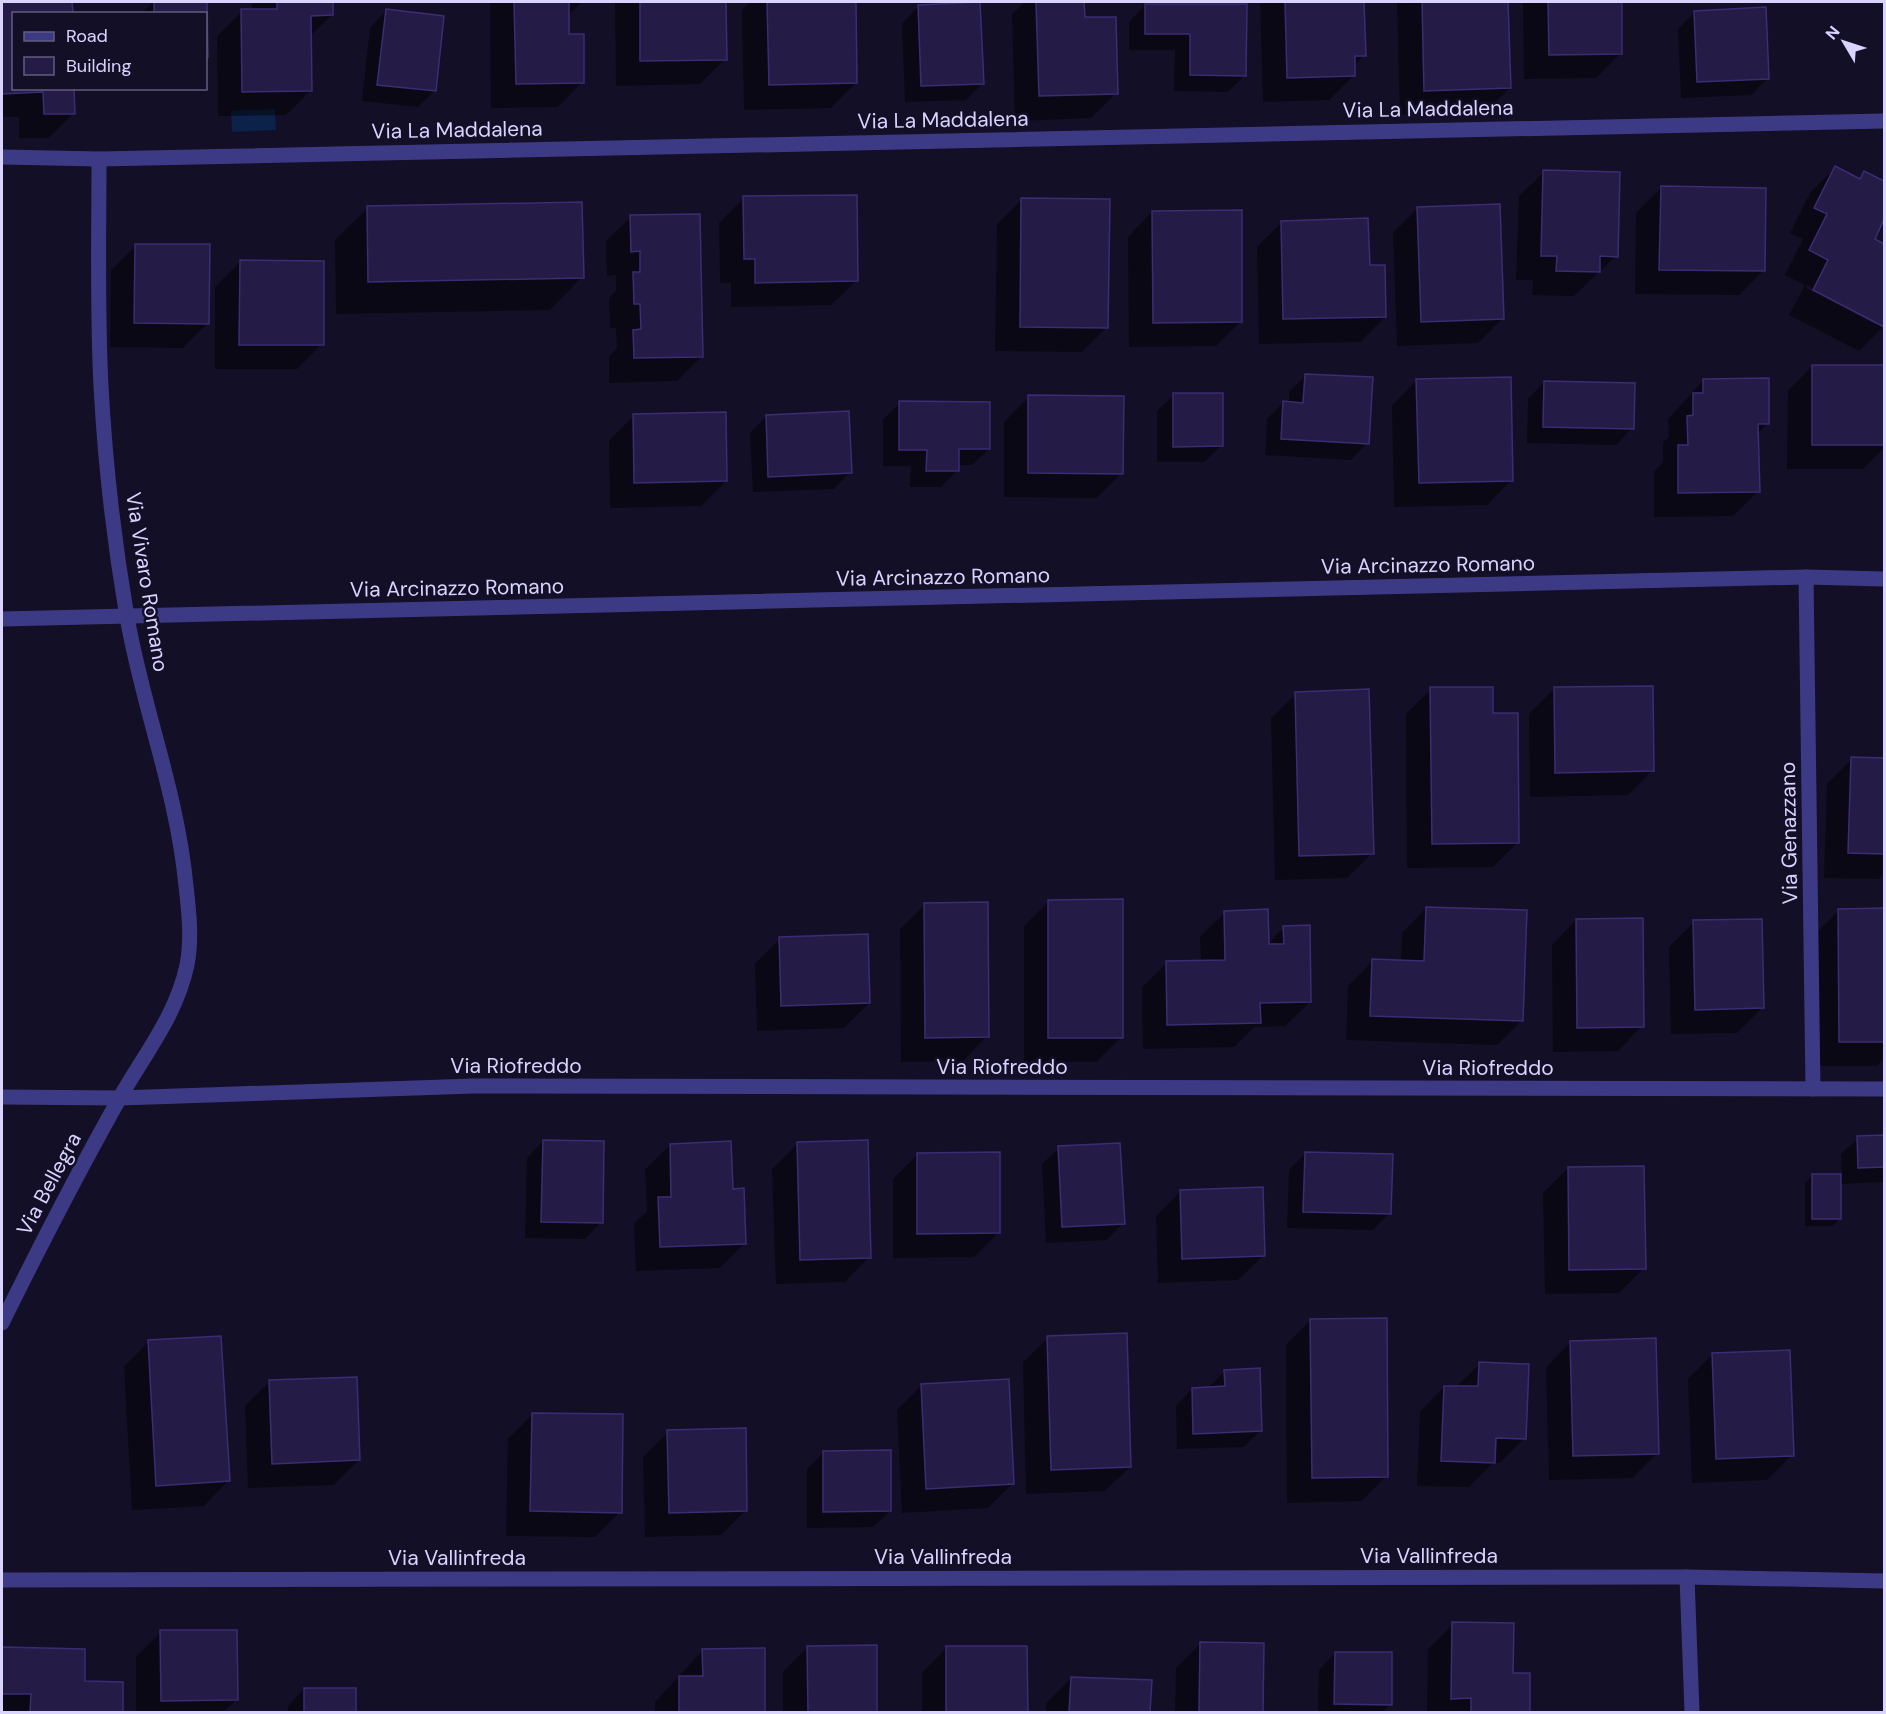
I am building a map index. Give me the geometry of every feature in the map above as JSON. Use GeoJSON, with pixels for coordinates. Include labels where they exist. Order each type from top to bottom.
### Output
{"type":"FeatureCollection","features":[{"type":"Feature","properties":{"kind":"street","name":"Via La Maddalena"},"geometry":{"type":"LineString","coordinates":[[2,157],[99,159],[1884,121]]}},
{"type":"Feature","properties":{"kind":"street","name":"Via Vivaro Romano"},"geometry":{"type":"LineString","coordinates":[[99,159],[101,386],[114,524],[127,617],[140,677],[177,813],[183,856],[189,938],[184,977],[172,1009],[120,1098]]}},
{"type":"Feature","properties":{"kind":"street","name":"Via Arcinazzo Romano"},"geometry":{"type":"LineString","coordinates":[[2,619],[1806,577],[1884,579]]}},
{"type":"Feature","properties":{"kind":"street","name":"Via Genazzano"},"geometry":{"type":"LineString","coordinates":[[1806,577],[1813,1089]]}},
{"type":"Feature","properties":{"kind":"street","name":"Via Riofreddo"},"geometry":{"type":"LineString","coordinates":[[2,1097],[120,1098],[473,1086],[1884,1089]]}},
{"type":"Feature","properties":{"kind":"street","name":"Via Bellegra"},"geometry":{"type":"LineString","coordinates":[[2,1323],[55,1216],[120,1098]]}},
{"type":"Feature","properties":{"kind":"street","name":"Via Vallinfreda"},"geometry":{"type":"LineString","coordinates":[[2,1580],[1687,1577],[1884,1581]]}},
{"type":"Feature","properties":{"kind":"street"},"geometry":{"type":"LineString","coordinates":[[1687,1577],[1692,1713]]}},
{"type":"Feature","properties":{"kind":"water"},"geometry":{"type":"Polygon","coordinates":[[[275,109],[276,130],[232,132],[231,111],[275,109]]]}},
{"type":"Feature","properties":{"kind":"building"},"geometry":{"type":"Polygon","coordinates":[[[2,2],[72,2],[73,12],[12,12],[12,90],[74,90],[75,114],[44,114],[43,92],[2,94],[2,2]]]}},
{"type":"Feature","properties":{"kind":"building"},"geometry":{"type":"Polygon","coordinates":[[[154,2],[207,2],[208,57],[207,12],[154,12],[154,2]]]}},
{"type":"Feature","properties":{"kind":"building"},"geometry":{"type":"Polygon","coordinates":[[[277,2],[333,2],[333,15],[311,16],[312,91],[242,92],[241,9],[277,9],[277,2]]]}},
{"type":"Feature","properties":{"kind":"building"},"geometry":{"type":"Polygon","coordinates":[[[514,2],[569,2],[569,34],[584,34],[584,83],[516,84],[514,2]]]}},
{"type":"Feature","properties":{"kind":"building"},"geometry":{"type":"Polygon","coordinates":[[[640,2],[726,2],[727,60],[640,61],[640,2]]]}},
{"type":"Feature","properties":{"kind":"building"},"geometry":{"type":"Polygon","coordinates":[[[767,2],[856,2],[857,83],[769,85],[767,2]]]}},
{"type":"Feature","properties":{"kind":"building"},"geometry":{"type":"Polygon","coordinates":[[[980,2],[984,84],[921,86],[918,5],[980,2]]]}},
{"type":"Feature","properties":{"kind":"building"},"geometry":{"type":"Polygon","coordinates":[[[1036,2],[1084,2],[1085,17],[1116,17],[1118,94],[1039,96],[1036,2]]]}},
{"type":"Feature","properties":{"kind":"building"},"geometry":{"type":"Polygon","coordinates":[[[1285,2],[1364,2],[1366,56],[1355,56],[1355,76],[1287,78],[1285,2]]]}},
{"type":"Feature","properties":{"kind":"building"},"geometry":{"type":"Polygon","coordinates":[[[1422,2],[1508,2],[1511,88],[1424,91],[1422,2]]]}},
{"type":"Feature","properties":{"kind":"building"},"geometry":{"type":"Polygon","coordinates":[[[1548,2],[1622,2],[1622,54],[1549,55],[1548,2]]]}},
{"type":"Feature","properties":{"kind":"building"},"geometry":{"type":"Polygon","coordinates":[[[1145,4],[1247,4],[1246,76],[1190,75],[1190,34],[1145,34],[1145,4]]]}},
{"type":"Feature","properties":{"kind":"building"},"geometry":{"type":"Polygon","coordinates":[[[1766,7],[1769,79],[1697,82],[1694,11],[1766,7]]]}},
{"type":"Feature","properties":{"kind":"building"},"geometry":{"type":"Polygon","coordinates":[[[386,9],[444,16],[436,91],[377,85],[386,9]]]}},
{"type":"Feature","properties":{"kind":"building"},"geometry":{"type":"Polygon","coordinates":[[[1835,166],[1860,179],[1864,171],[1884,181],[1884,219],[1875,239],[1884,244],[1884,327],[1813,290],[1828,260],[1809,250],[1827,214],[1814,208],[1835,166]]]}},
{"type":"Feature","properties":{"kind":"building"},"geometry":{"type":"Polygon","coordinates":[[[1543,170],[1620,172],[1618,257],[1600,256],[1600,272],[1556,271],[1557,256],[1541,256],[1543,170]]]}},
{"type":"Feature","properties":{"kind":"building"},"geometry":{"type":"Polygon","coordinates":[[[1661,186],[1766,188],[1765,271],[1659,270],[1661,186]]]}},
{"type":"Feature","properties":{"kind":"building"},"geometry":{"type":"Polygon","coordinates":[[[857,195],[858,281],[755,283],[755,259],[744,259],[743,196],[857,195]]]}},
{"type":"Feature","properties":{"kind":"building"},"geometry":{"type":"Polygon","coordinates":[[[1021,198],[1110,199],[1108,328],[1020,327],[1021,198]]]}},
{"type":"Feature","properties":{"kind":"building"},"geometry":{"type":"Polygon","coordinates":[[[582,202],[584,278],[368,282],[367,206],[582,202]]]}},
{"type":"Feature","properties":{"kind":"building"},"geometry":{"type":"Polygon","coordinates":[[[1500,204],[1504,319],[1421,322],[1417,207],[1500,204]]]}},
{"type":"Feature","properties":{"kind":"building"},"geometry":{"type":"Polygon","coordinates":[[[1242,210],[1242,322],[1153,323],[1152,211],[1242,210]]]}},
{"type":"Feature","properties":{"kind":"building"},"geometry":{"type":"Polygon","coordinates":[[[700,214],[703,357],[634,358],[633,330],[641,329],[640,304],[634,304],[633,272],[640,272],[640,251],[631,252],[630,215],[700,214]]]}},
{"type":"Feature","properties":{"kind":"building"},"geometry":{"type":"Polygon","coordinates":[[[1368,218],[1370,265],[1385,265],[1386,317],[1283,319],[1281,221],[1368,218]]]}},
{"type":"Feature","properties":{"kind":"building"},"geometry":{"type":"Polygon","coordinates":[[[135,244],[210,244],[209,324],[134,323],[135,244]]]}},
{"type":"Feature","properties":{"kind":"building"},"geometry":{"type":"Polygon","coordinates":[[[240,260],[324,261],[324,345],[239,345],[240,260]]]}},
{"type":"Feature","properties":{"kind":"building"},"geometry":{"type":"Polygon","coordinates":[[[1812,365],[1884,365],[1884,445],[1812,445],[1812,365]]]}},
{"type":"Feature","properties":{"kind":"building"},"geometry":{"type":"Polygon","coordinates":[[[1305,374],[1373,377],[1369,444],[1281,439],[1283,401],[1303,403],[1305,374]]]}},
{"type":"Feature","properties":{"kind":"building"},"geometry":{"type":"Polygon","coordinates":[[[1511,377],[1513,481],[1419,483],[1416,379],[1511,377]]]}},
{"type":"Feature","properties":{"kind":"building"},"geometry":{"type":"Polygon","coordinates":[[[1769,378],[1769,424],[1758,424],[1760,492],[1678,493],[1678,445],[1688,445],[1687,416],[1693,415],[1693,393],[1703,393],[1703,379],[1769,378]]]}},
{"type":"Feature","properties":{"kind":"building"},"geometry":{"type":"Polygon","coordinates":[[[1544,381],[1635,383],[1634,429],[1543,427],[1544,381]]]}},
{"type":"Feature","properties":{"kind":"building"},"geometry":{"type":"Polygon","coordinates":[[[1173,393],[1223,393],[1223,446],[1173,447],[1173,393]]]}},
{"type":"Feature","properties":{"kind":"building"},"geometry":{"type":"Polygon","coordinates":[[[1028,395],[1124,396],[1123,474],[1028,473],[1028,395]]]}},
{"type":"Feature","properties":{"kind":"building"},"geometry":{"type":"Polygon","coordinates":[[[899,401],[990,402],[990,449],[959,449],[959,471],[926,471],[927,450],[899,450],[899,401]]]}},
{"type":"Feature","properties":{"kind":"building"},"geometry":{"type":"Polygon","coordinates":[[[849,411],[852,473],[768,477],[766,415],[849,411]]]}},
{"type":"Feature","properties":{"kind":"building"},"geometry":{"type":"Polygon","coordinates":[[[726,412],[727,481],[634,483],[633,414],[726,412]]]}},
{"type":"Feature","properties":{"kind":"building"},"geometry":{"type":"Polygon","coordinates":[[[1653,686],[1654,771],[1555,773],[1554,687],[1653,686]]]}},
{"type":"Feature","properties":{"kind":"building"},"geometry":{"type":"Polygon","coordinates":[[[1430,687],[1493,687],[1493,713],[1518,713],[1519,843],[1432,844],[1430,687]]]}},
{"type":"Feature","properties":{"kind":"building"},"geometry":{"type":"Polygon","coordinates":[[[1369,689],[1374,854],[1299,856],[1295,692],[1369,689]]]}},
{"type":"Feature","properties":{"kind":"building"},"geometry":{"type":"Polygon","coordinates":[[[1851,757],[1884,758],[1884,854],[1848,853],[1851,757]]]}},
{"type":"Feature","properties":{"kind":"building"},"geometry":{"type":"Polygon","coordinates":[[[1123,899],[1123,1038],[1048,1038],[1048,900],[1123,899]]]}},
{"type":"Feature","properties":{"kind":"building"},"geometry":{"type":"Polygon","coordinates":[[[988,902],[989,1037],[925,1038],[924,903],[988,902]]]}},
{"type":"Feature","properties":{"kind":"building"},"geometry":{"type":"Polygon","coordinates":[[[1426,907],[1527,910],[1523,1021],[1370,1016],[1372,959],[1424,961],[1426,907]]]}},
{"type":"Feature","properties":{"kind":"building"},"geometry":{"type":"Polygon","coordinates":[[[1884,908],[1884,1042],[1839,1042],[1838,909],[1884,908]]]}},
{"type":"Feature","properties":{"kind":"building"},"geometry":{"type":"Polygon","coordinates":[[[1268,909],[1269,944],[1284,944],[1283,926],[1310,925],[1311,1002],[1260,1003],[1261,1023],[1167,1025],[1166,961],[1225,960],[1224,911],[1268,909]]]}},
{"type":"Feature","properties":{"kind":"building"},"geometry":{"type":"Polygon","coordinates":[[[1643,918],[1644,1027],[1577,1028],[1576,919],[1643,918]]]}},
{"type":"Feature","properties":{"kind":"building"},"geometry":{"type":"Polygon","coordinates":[[[1762,919],[1764,1008],[1695,1010],[1693,920],[1762,919]]]}},
{"type":"Feature","properties":{"kind":"building"},"geometry":{"type":"Polygon","coordinates":[[[868,934],[870,1003],[781,1006],[779,937],[868,934]]]}},
{"type":"Feature","properties":{"kind":"building"},"geometry":{"type":"Polygon","coordinates":[[[1884,1135],[1884,1167],[1858,1168],[1857,1136],[1884,1135]]]}},
{"type":"Feature","properties":{"kind":"building"},"geometry":{"type":"Polygon","coordinates":[[[543,1140],[604,1141],[603,1223],[541,1222],[543,1140]]]}},
{"type":"Feature","properties":{"kind":"building"},"geometry":{"type":"Polygon","coordinates":[[[868,1140],[871,1258],[800,1260],[797,1142],[868,1140]]]}},
{"type":"Feature","properties":{"kind":"building"},"geometry":{"type":"Polygon","coordinates":[[[731,1141],[733,1189],[744,1188],[746,1244],[660,1247],[658,1197],[671,1197],[670,1144],[731,1141]]]}},
{"type":"Feature","properties":{"kind":"building"},"geometry":{"type":"Polygon","coordinates":[[[1120,1143],[1125,1224],[1062,1227],[1058,1146],[1120,1143]]]}},
{"type":"Feature","properties":{"kind":"building"},"geometry":{"type":"Polygon","coordinates":[[[1000,1152],[1000,1233],[917,1234],[917,1153],[1000,1152]]]}},
{"type":"Feature","properties":{"kind":"building"},"geometry":{"type":"Polygon","coordinates":[[[1305,1152],[1393,1154],[1391,1214],[1303,1212],[1305,1152]]]}},
{"type":"Feature","properties":{"kind":"building"},"geometry":{"type":"Polygon","coordinates":[[[1644,1166],[1646,1269],[1569,1270],[1568,1167],[1644,1166]]]}},
{"type":"Feature","properties":{"kind":"building"},"geometry":{"type":"Polygon","coordinates":[[[1812,1174],[1841,1174],[1841,1219],[1812,1219],[1812,1174]]]}},
{"type":"Feature","properties":{"kind":"building"},"geometry":{"type":"Polygon","coordinates":[[[1263,1187],[1265,1256],[1182,1259],[1180,1190],[1263,1187]]]}},
{"type":"Feature","properties":{"kind":"building"},"geometry":{"type":"Polygon","coordinates":[[[1387,1318],[1388,1477],[1312,1478],[1310,1319],[1387,1318]]]}},
{"type":"Feature","properties":{"kind":"building"},"geometry":{"type":"Polygon","coordinates":[[[1127,1333],[1131,1467],[1051,1470],[1047,1336],[1127,1333]]]}},
{"type":"Feature","properties":{"kind":"building"},"geometry":{"type":"Polygon","coordinates":[[[221,1336],[230,1481],[156,1486],[148,1340],[221,1336]]]}},
{"type":"Feature","properties":{"kind":"building"},"geometry":{"type":"Polygon","coordinates":[[[1656,1338],[1659,1454],[1573,1456],[1570,1341],[1656,1338]]]}},
{"type":"Feature","properties":{"kind":"building"},"geometry":{"type":"Polygon","coordinates":[[[1790,1350],[1794,1456],[1716,1459],[1712,1353],[1790,1350]]]}},
{"type":"Feature","properties":{"kind":"building"},"geometry":{"type":"Polygon","coordinates":[[[1479,1362],[1529,1364],[1526,1439],[1496,1438],[1495,1463],[1441,1461],[1444,1386],[1478,1386],[1479,1362]]]}},
{"type":"Feature","properties":{"kind":"building"},"geometry":{"type":"Polygon","coordinates":[[[1260,1368],[1262,1431],[1193,1434],[1192,1388],[1225,1386],[1224,1370],[1260,1368]]]}},
{"type":"Feature","properties":{"kind":"building"},"geometry":{"type":"Polygon","coordinates":[[[357,1377],[360,1460],[272,1464],[269,1380],[357,1377]]]}},
{"type":"Feature","properties":{"kind":"building"},"geometry":{"type":"Polygon","coordinates":[[[1009,1379],[1014,1484],[926,1489],[921,1384],[1009,1379]]]}},
{"type":"Feature","properties":{"kind":"building"},"geometry":{"type":"Polygon","coordinates":[[[532,1413],[623,1414],[622,1513],[530,1511],[532,1413]]]}},
{"type":"Feature","properties":{"kind":"building"},"geometry":{"type":"Polygon","coordinates":[[[746,1428],[747,1511],[669,1513],[667,1430],[746,1428]]]}},
{"type":"Feature","properties":{"kind":"building"},"geometry":{"type":"Polygon","coordinates":[[[891,1450],[891,1511],[823,1512],[823,1451],[891,1450]]]}},
{"type":"Feature","properties":{"kind":"building"},"geometry":{"type":"Polygon","coordinates":[[[1452,1622],[1514,1623],[1513,1673],[1530,1673],[1530,1712],[1471,1712],[1471,1698],[1451,1699],[1452,1622]]]}},
{"type":"Feature","properties":{"kind":"building"},"geometry":{"type":"Polygon","coordinates":[[[160,1630],[237,1630],[238,1700],[161,1701],[160,1630]]]}},
{"type":"Feature","properties":{"kind":"building"},"geometry":{"type":"Polygon","coordinates":[[[1200,1642],[1264,1643],[1263,1712],[1199,1712],[1200,1642]]]}},
{"type":"Feature","properties":{"kind":"building"},"geometry":{"type":"Polygon","coordinates":[[[877,1645],[877,1712],[808,1712],[807,1646],[877,1645]]]}},
{"type":"Feature","properties":{"kind":"building"},"geometry":{"type":"Polygon","coordinates":[[[946,1646],[1027,1646],[1028,1712],[946,1712],[946,1646]]]}},
{"type":"Feature","properties":{"kind":"building"},"geometry":{"type":"Polygon","coordinates":[[[2,1647],[85,1649],[85,1681],[123,1682],[123,1712],[30,1712],[31,1694],[2,1694],[2,1647]]]}},
{"type":"Feature","properties":{"kind":"building"},"geometry":{"type":"Polygon","coordinates":[[[765,1648],[765,1712],[679,1712],[679,1676],[703,1676],[702,1649],[765,1648]]]}},
{"type":"Feature","properties":{"kind":"building"},"geometry":{"type":"Polygon","coordinates":[[[1335,1652],[1392,1652],[1392,1705],[1334,1704],[1335,1652]]]}},
{"type":"Feature","properties":{"kind":"building"},"geometry":{"type":"Polygon","coordinates":[[[1071,1677],[1152,1680],[1150,1712],[1069,1712],[1071,1677]]]}},
{"type":"Feature","properties":{"kind":"building"},"geometry":{"type":"Polygon","coordinates":[[[304,1688],[356,1688],[356,1712],[304,1712],[304,1688]]]}}]}
